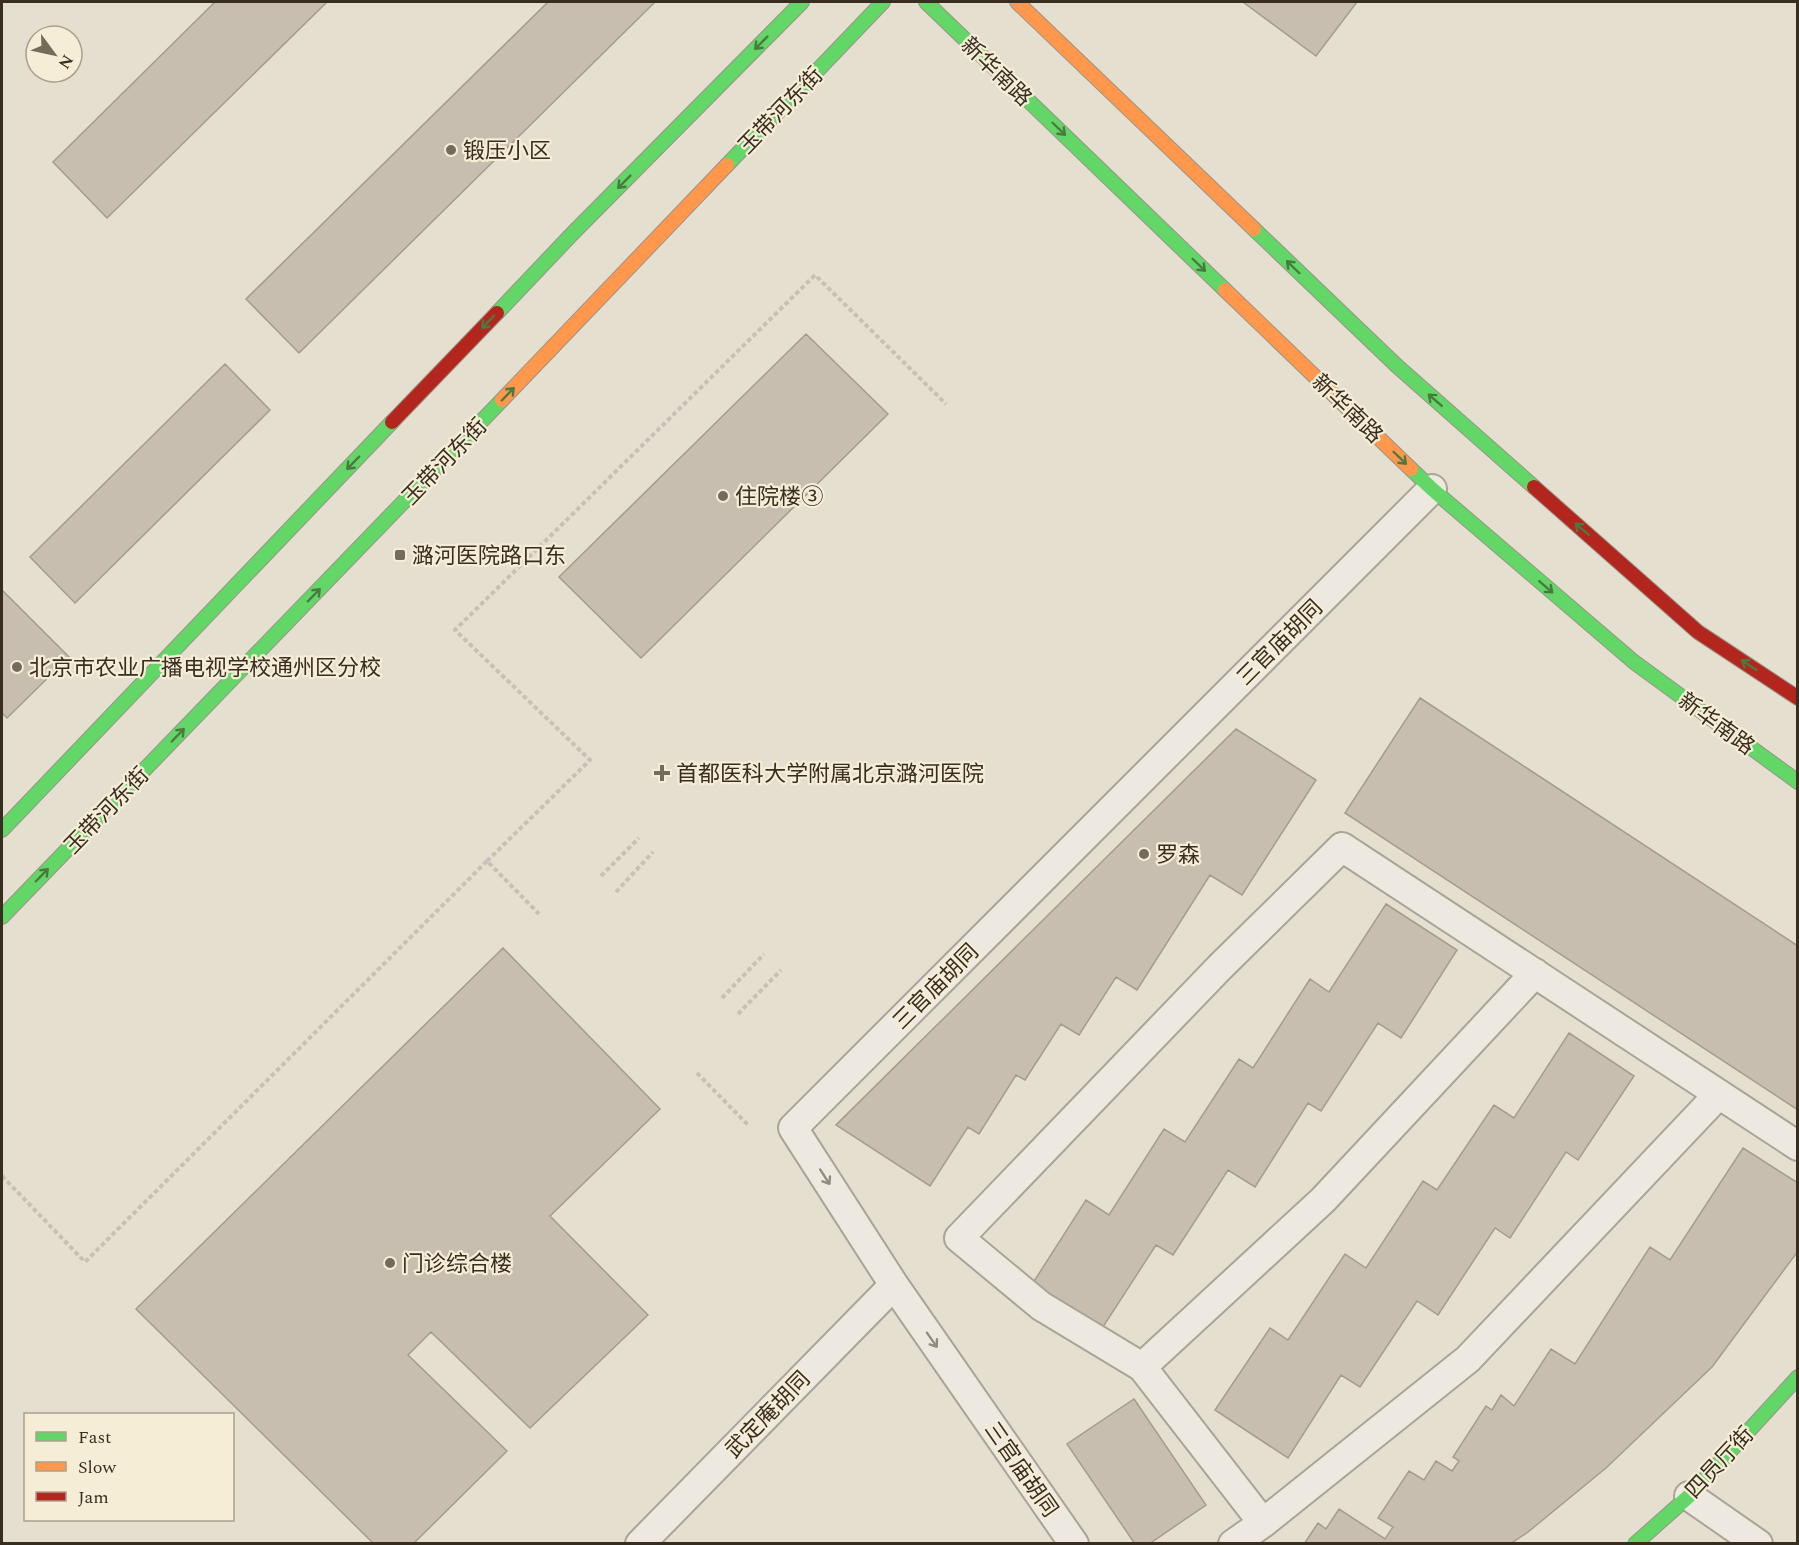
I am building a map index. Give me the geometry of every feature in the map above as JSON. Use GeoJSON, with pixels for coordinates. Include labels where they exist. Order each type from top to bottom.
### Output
{"type":"FeatureCollection","features":[{"type":"Feature","properties":{"kind":"main road"},"geometry":{"type":"LineString","coordinates":[[2,830],[572,234],[802,2]]}},
{"type":"Feature","properties":{"kind":"main road","name":"玉带河东街"},"geometry":{"type":"LineString","coordinates":[[2,917],[371,537],[883,2]]}},
{"type":"Feature","properties":{"kind":"main road","name":"新华南路"},"geometry":{"type":"LineString","coordinates":[[926,2],[1432,489],[1634,662],[1797,782]]}},
{"type":"Feature","properties":{"kind":"main road"},"geometry":{"type":"LineString","coordinates":[[1017,2],[1397,366],[1698,632],[1797,698]]}},
{"type":"Feature","properties":{"kind":"main road","name":"四员厅街"},"geometry":{"type":"LineString","coordinates":[[1635,1544],[1689,1496],[1797,1377]]}},
{"type":"Feature","properties":{"kind":"street","name":"三官庙胡同"},"geometry":{"type":"LineString","coordinates":[[1074,1544],[894,1285],[793,1128],[1432,489]]}},
{"type":"Feature","properties":{"kind":"street"},"geometry":{"type":"LineString","coordinates":[[1263,1523],[1142,1367],[1041,1306],[959,1238],[1220,967],[1342,847],[1797,1146]]}},
{"type":"Feature","properties":{"kind":"street"},"geometry":{"type":"LineString","coordinates":[[1142,1367],[1323,1200],[1535,973]]}},
{"type":"Feature","properties":{"kind":"street"},"geometry":{"type":"LineString","coordinates":[[1233,1544],[1263,1523],[1468,1359],[1719,1094]]}},
{"type":"Feature","properties":{"kind":"street","name":"武定庵胡同"},"geometry":{"type":"LineString","coordinates":[[640,1544],[894,1285]]}},
{"type":"Feature","properties":{"kind":"street"},"geometry":{"type":"LineString","coordinates":[[1689,1496],[1758,1544]]}},
{"type":"Feature","properties":{"kind":"path"},"geometry":{"type":"LineString","coordinates":[[2,1176],[85,1262],[590,760],[455,630],[815,275],[946,404]]}},
{"type":"Feature","properties":{"kind":"path"},"geometry":{"type":"LineString","coordinates":[[601,876],[639,838]]}},
{"type":"Feature","properties":{"kind":"path"},"geometry":{"type":"LineString","coordinates":[[616,892],[653,852]]}},
{"type":"Feature","properties":{"kind":"path"},"geometry":{"type":"LineString","coordinates":[[487,861],[539,914]]}},
{"type":"Feature","properties":{"kind":"path"},"geometry":{"type":"LineString","coordinates":[[722,998],[764,954]]}},
{"type":"Feature","properties":{"kind":"path"},"geometry":{"type":"LineString","coordinates":[[738,1014],[781,970]]}},
{"type":"Feature","properties":{"kind":"path"},"geometry":{"type":"LineString","coordinates":[[697,1073],[749,1126]]}},
{"type":"Feature","properties":{"kind":"building"},"geometry":{"type":"Polygon","coordinates":[[[215,2],[327,2],[107,218],[53,162],[215,2]]]}},
{"type":"Feature","properties":{"kind":"building","name":"锻压小区"},"geometry":{"type":"Polygon","coordinates":[[[548,2],[655,2],[299,353],[246,299],[548,2]]]}},
{"type":"Feature","properties":{"kind":"building"},"geometry":{"type":"Polygon","coordinates":[[[1243,2],[1357,2],[1316,56],[1243,2]]]}},
{"type":"Feature","properties":{"kind":"building","name":"住院楼③"},"geometry":{"type":"Polygon","coordinates":[[[806,334],[888,414],[641,658],[559,577],[806,334]]]}},
{"type":"Feature","properties":{"kind":"building"},"geometry":{"type":"Polygon","coordinates":[[[225,364],[270,410],[75,603],[30,557],[225,364]]]}},
{"type":"Feature","properties":{"kind":"building","name":"北京市农业广播电视学校通州区分校"},"geometry":{"type":"Polygon","coordinates":[[[2,590],[69,657],[7,718],[2,713],[2,590]]]}},
{"type":"Feature","properties":{"kind":"building"},"geometry":{"type":"Polygon","coordinates":[[[1420,698],[1798,946],[1798,1110],[1345,813],[1420,698]]]}},
{"type":"Feature","properties":{"kind":"building"},"geometry":{"type":"Polygon","coordinates":[[[1236,729],[1316,780],[1242,895],[1210,875],[1137,990],[1116,977],[1079,1035],[1061,1024],[1025,1080],[1016,1075],[979,1134],[968,1127],[930,1186],[836,1125],[1236,729]]]}},
{"type":"Feature","properties":{"kind":"building"},"geometry":{"type":"Polygon","coordinates":[[[1386,904],[1457,950],[1401,1038],[1378,1023],[1321,1111],[1308,1103],[1255,1187],[1228,1170],[1173,1255],[1156,1245],[1101,1330],[1031,1286],[1086,1200],[1109,1215],[1164,1129],[1185,1142],[1239,1059],[1253,1068],[1310,979],[1329,992],[1386,904]]]}},
{"type":"Feature","properties":{"kind":"building","name":"门诊综合楼"},"geometry":{"type":"Polygon","coordinates":[[[503,948],[660,1109],[550,1216],[648,1315],[530,1428],[431,1332],[408,1355],[507,1451],[413,1544],[374,1544],[136,1309],[503,948]]]}},
{"type":"Feature","properties":{"kind":"building"},"geometry":{"type":"Polygon","coordinates":[[[1569,1033],[1634,1076],[1578,1160],[1566,1152],[1510,1238],[1495,1228],[1438,1315],[1417,1301],[1360,1387],[1341,1375],[1288,1458],[1215,1410],[1270,1328],[1288,1340],[1345,1254],[1366,1268],[1423,1181],[1437,1190],[1494,1105],[1514,1118],[1569,1033]]]}},
{"type":"Feature","properties":{"kind":"building"},"geometry":{"type":"Polygon","coordinates":[[[1743,1148],[1798,1183],[1798,1251],[1712,1367],[1606,1468],[1510,1544],[1304,1544],[1318,1523],[1326,1529],[1339,1509],[1385,1539],[1393,1527],[1378,1518],[1409,1471],[1424,1480],[1436,1461],[1452,1471],[1459,1461],[1453,1457],[1486,1406],[1492,1410],[1501,1395],[1514,1406],[1551,1349],[1575,1364],[1650,1247],[1670,1260],[1743,1148]]]}},
{"type":"Feature","properties":{"kind":"building"},"geometry":{"type":"Polygon","coordinates":[[[1134,1399],[1206,1505],[1149,1544],[1135,1544],[1067,1444],[1134,1399]]]}},
{"type":"Feature","properties":{"kind":"traffic: fast"},"geometry":{"type":"LineString","coordinates":[[497,313],[802,2]]}},
{"type":"Feature","properties":{"kind":"traffic: fast"},"geometry":{"type":"LineString","coordinates":[[727,165],[883,2]]}},
{"type":"Feature","properties":{"kind":"traffic: fast"},"geometry":{"type":"LineString","coordinates":[[926,2],[1225,290]]}},
{"type":"Feature","properties":{"kind":"traffic: fast"},"geometry":{"type":"LineString","coordinates":[[1254,229],[1397,366],[1534,487]]}},
{"type":"Feature","properties":{"kind":"traffic: fast"},"geometry":{"type":"LineString","coordinates":[[2,917],[502,400]]}},
{"type":"Feature","properties":{"kind":"traffic: fast"},"geometry":{"type":"LineString","coordinates":[[2,830],[392,422]]}},
{"type":"Feature","properties":{"kind":"traffic: fast"},"geometry":{"type":"LineString","coordinates":[[1411,469],[1634,662],[1798,782]]}},
{"type":"Feature","properties":{"kind":"traffic: fast"},"geometry":{"type":"LineString","coordinates":[[1635,1544],[1689,1496],[1798,1377]]}},
{"type":"Feature","properties":{"kind":"traffic: slow"},"geometry":{"type":"LineString","coordinates":[[1017,2],[1254,229]]}},
{"type":"Feature","properties":{"kind":"traffic: slow"},"geometry":{"type":"LineString","coordinates":[[502,400],[727,165]]}},
{"type":"Feature","properties":{"kind":"traffic: slow"},"geometry":{"type":"LineString","coordinates":[[1225,290],[1411,469]]}},
{"type":"Feature","properties":{"kind":"traffic: jam"},"geometry":{"type":"LineString","coordinates":[[392,422],[497,313]]}},
{"type":"Feature","properties":{"kind":"traffic: jam"},"geometry":{"type":"LineString","coordinates":[[1534,487],[1698,632],[1798,698]]}},
{"type":"Feature","properties":{"kind":"place","name":"锻压小区"},"geometry":{"type":"Point","coordinates":[451,150]}},
{"type":"Feature","properties":{"kind":"place","name":"住院楼③"},"geometry":{"type":"Point","coordinates":[723,496]}},
{"type":"Feature","properties":{"kind":"place","name":"潞河医院路口东"},"geometry":{"type":"Point","coordinates":[400,555]}},
{"type":"Feature","properties":{"kind":"place","name":"北京市农业广播电视学校通州区分校"},"geometry":{"type":"Point","coordinates":[17,667]}},
{"type":"Feature","properties":{"kind":"place","name":"首都医科大学附属北京潞河医院"},"geometry":{"type":"Point","coordinates":[662,773]}},
{"type":"Feature","properties":{"kind":"place","name":"罗森"},"geometry":{"type":"Point","coordinates":[1144,854]}},
{"type":"Feature","properties":{"kind":"place","name":"门诊综合楼"},"geometry":{"type":"Point","coordinates":[390,1263]}}]}
